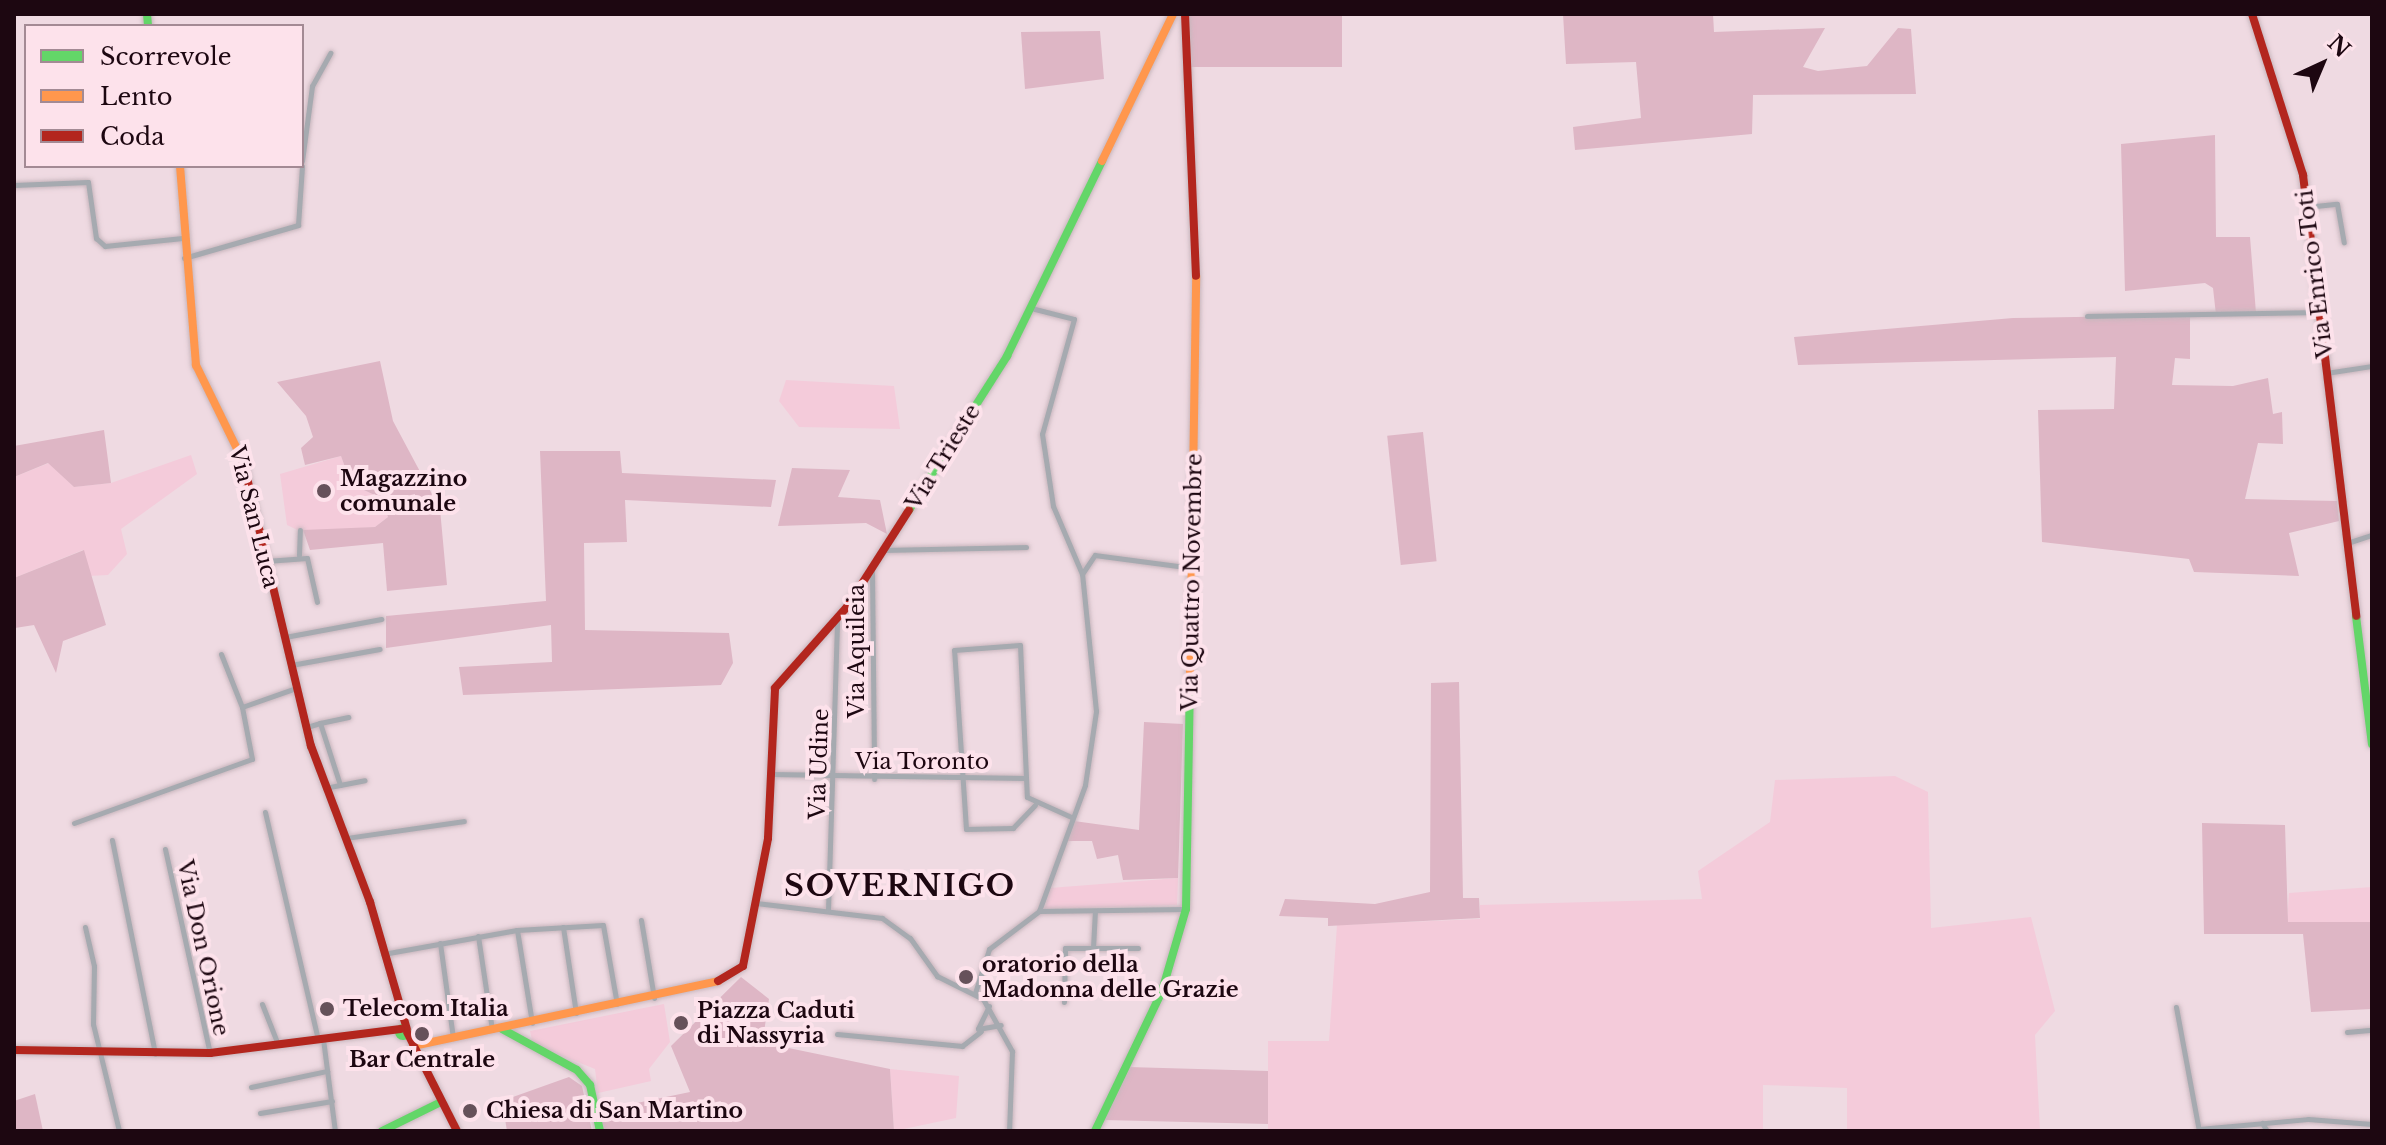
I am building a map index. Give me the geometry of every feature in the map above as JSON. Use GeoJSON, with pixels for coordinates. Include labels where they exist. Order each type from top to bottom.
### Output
{"type":"FeatureCollection","features":[{"type":"Feature","properties":{"kind":"street","name":"Via Trieste"},"geometry":{"type":"LineString","coordinates":[[412,1045],[709,986],[737,971],[750,951],[770,774],[775,688],[837,618],[872,571],[1031,308],[1173,14]]}},
{"type":"Feature","properties":{"kind":"street","name":"Via Enrico Toti"},"geometry":{"type":"LineString","coordinates":[[2252,14],[2294,134],[2306,207],[2347,542],[2368,678],[2372,744]]}},
{"type":"Feature","properties":{"kind":"street"},"geometry":{"type":"LineString","coordinates":[[1168,28],[1185,16]]}},
{"type":"Feature","properties":{"kind":"street","name":"Via Quattro Novembre"},"geometry":{"type":"LineString","coordinates":[[1095,1131],[1162,991],[1186,909],[1198,184],[1185,16]]}},
{"type":"Feature","properties":{"kind":"street"},"geometry":{"type":"LineString","coordinates":[[304,148],[312,86],[330,53]]}},
{"type":"Feature","properties":{"kind":"street","name":"Via San Luca"},"geometry":{"type":"LineString","coordinates":[[180,168],[184,258],[196,365],[241,451],[306,728],[383,954],[402,1016],[401,1032]]}},
{"type":"Feature","properties":{"kind":"street"},"geometry":{"type":"LineString","coordinates":[[184,258],[298,225],[302,168]]}},
{"type":"Feature","properties":{"kind":"street"},"geometry":{"type":"LineString","coordinates":[[14,185],[88,182],[96,238],[105,246],[183,238]]}},
{"type":"Feature","properties":{"kind":"street"},"geometry":{"type":"LineString","coordinates":[[2306,207],[2337,204],[2344,242]]}},
{"type":"Feature","properties":{"kind":"street"},"geometry":{"type":"LineString","coordinates":[[975,993],[989,949],[1039,911],[1071,817],[1096,726],[1082,574],[1053,506],[1042,434],[1074,319],[1031,308]]}},
{"type":"Feature","properties":{"kind":"street"},"geometry":{"type":"LineString","coordinates":[[2087,316],[2319,312]]}},
{"type":"Feature","properties":{"kind":"street"},"geometry":{"type":"LineString","coordinates":[[2326,373],[2372,366]]}},
{"type":"Feature","properties":{"kind":"street"},"geometry":{"type":"LineString","coordinates":[[299,555],[300,530]]}},
{"type":"Feature","properties":{"kind":"street"},"geometry":{"type":"LineString","coordinates":[[2347,542],[2372,535]]}},
{"type":"Feature","properties":{"kind":"street"},"geometry":{"type":"LineString","coordinates":[[885,550],[1026,547]]}},
{"type":"Feature","properties":{"kind":"street"},"geometry":{"type":"LineString","coordinates":[[266,561],[299,555],[307,558],[317,602]]}},
{"type":"Feature","properties":{"kind":"street"},"geometry":{"type":"LineString","coordinates":[[1082,574],[1095,555],[1193,569]]}},
{"type":"Feature","properties":{"kind":"street","name":"Via Aquileia"},"geometry":{"type":"LineString","coordinates":[[872,571],[874,779]]}},
{"type":"Feature","properties":{"kind":"street","name":"Via Udine"},"geometry":{"type":"LineString","coordinates":[[828,910],[836,778],[837,618]]}},
{"type":"Feature","properties":{"kind":"street"},"geometry":{"type":"LineString","coordinates":[[284,637],[381,619]]}},
{"type":"Feature","properties":{"kind":"street"},"geometry":{"type":"LineString","coordinates":[[1020,645],[1026,778],[1035,805],[1013,828],[966,829],[959,780],[954,650],[1020,645]]}},
{"type":"Feature","properties":{"kind":"street"},"geometry":{"type":"LineString","coordinates":[[290,665],[380,649]]}},
{"type":"Feature","properties":{"kind":"street"},"geometry":{"type":"LineString","coordinates":[[74,823],[252,759],[242,707],[221,654]]}},
{"type":"Feature","properties":{"kind":"street"},"geometry":{"type":"LineString","coordinates":[[242,707],[296,688]]}},
{"type":"Feature","properties":{"kind":"street"},"geometry":{"type":"LineString","coordinates":[[306,728],[348,717]]}},
{"type":"Feature","properties":{"kind":"street"},"geometry":{"type":"LineString","coordinates":[[320,723],[340,785]]}},
{"type":"Feature","properties":{"kind":"street","name":"Via Toronto"},"geometry":{"type":"LineString","coordinates":[[770,774],[874,779],[1026,778]]}},
{"type":"Feature","properties":{"kind":"street"},"geometry":{"type":"LineString","coordinates":[[325,788],[365,780]]}},
{"type":"Feature","properties":{"kind":"street"},"geometry":{"type":"LineString","coordinates":[[1035,805],[1071,817]]}},
{"type":"Feature","properties":{"kind":"street"},"geometry":{"type":"LineString","coordinates":[[265,812],[327,1071],[335,1131]]}},
{"type":"Feature","properties":{"kind":"street"},"geometry":{"type":"LineString","coordinates":[[346,838],[464,821]]}},
{"type":"Feature","properties":{"kind":"street"},"geometry":{"type":"LineString","coordinates":[[112,840],[155,1054]]}},
{"type":"Feature","properties":{"kind":"street","name":"Via Don Orione"},"geometry":{"type":"LineString","coordinates":[[165,849],[210,1053]]}},
{"type":"Feature","properties":{"kind":"street"},"geometry":{"type":"LineString","coordinates":[[756,903],[882,918],[910,938],[937,976],[975,993],[989,1006],[1012,1051],[1009,1131]]}},
{"type":"Feature","properties":{"kind":"street"},"geometry":{"type":"LineString","coordinates":[[1039,911],[1186,909]]}},
{"type":"Feature","properties":{"kind":"street"},"geometry":{"type":"LineString","coordinates":[[1093,948],[1095,911]]}},
{"type":"Feature","properties":{"kind":"street"},"geometry":{"type":"LineString","coordinates":[[641,920],[654,998]]}},
{"type":"Feature","properties":{"kind":"street"},"geometry":{"type":"LineString","coordinates":[[383,954],[517,930],[603,925],[617,1004]]}},
{"type":"Feature","properties":{"kind":"street"},"geometry":{"type":"LineString","coordinates":[[85,927],[98,1049],[119,1131]]}},
{"type":"Feature","properties":{"kind":"street"},"geometry":{"type":"LineString","coordinates":[[563,927],[576,1013]]}},
{"type":"Feature","properties":{"kind":"street"},"geometry":{"type":"LineString","coordinates":[[517,930],[532,1023]]}},
{"type":"Feature","properties":{"kind":"street"},"geometry":{"type":"LineString","coordinates":[[478,936],[497,1030],[577,1070],[590,1085],[600,1131]]}},
{"type":"Feature","properties":{"kind":"street"},"geometry":{"type":"LineString","coordinates":[[440,943],[453,1038]]}},
{"type":"Feature","properties":{"kind":"street"},"geometry":{"type":"LineString","coordinates":[[1064,1002],[1065,948],[1138,948]]}},
{"type":"Feature","properties":{"kind":"street"},"geometry":{"type":"LineString","coordinates":[[262,1004],[271,1043],[401,1032],[412,1045],[439,1103],[457,1131]]}},
{"type":"Feature","properties":{"kind":"street"},"geometry":{"type":"LineString","coordinates":[[981,1031],[989,1006]]}},
{"type":"Feature","properties":{"kind":"street"},"geometry":{"type":"LineString","coordinates":[[2176,1007],[2199,1130],[2262,1123],[2372,1124]]}},
{"type":"Feature","properties":{"kind":"street"},"geometry":{"type":"LineString","coordinates":[[837,1034],[962,1046],[981,1031],[1001,1025]]}},
{"type":"Feature","properties":{"kind":"street"},"geometry":{"type":"LineString","coordinates":[[2347,1032],[2372,1030]]}},
{"type":"Feature","properties":{"kind":"street"},"geometry":{"type":"LineString","coordinates":[[14,1050],[210,1053],[319,1038]]}},
{"type":"Feature","properties":{"kind":"street"},"geometry":{"type":"LineString","coordinates":[[418,1058],[438,1041]]}},
{"type":"Feature","properties":{"kind":"street"},"geometry":{"type":"LineString","coordinates":[[251,1087],[327,1071]]}},
{"type":"Feature","properties":{"kind":"street"},"geometry":{"type":"LineString","coordinates":[[260,1113],[332,1101]]}},
{"type":"Feature","properties":{"kind":"street"},"geometry":{"type":"LineString","coordinates":[[385,1130],[439,1103]]}},
{"type":"Feature","properties":{"kind":"street"},"geometry":{"type":"LineString","coordinates":[[2262,1123],[2267,1131]]}},
{"type":"Feature","properties":{"kind":"shaded area"},"geometry":{"type":"Polygon","coordinates":[[[1186,14],[1342,14],[1342,67],[1186,67],[1186,14]]]}},
{"type":"Feature","properties":{"kind":"shaded area"},"geometry":{"type":"Polygon","coordinates":[[[1563,14],[1713,14],[1714,32],[1825,28],[1803,67],[1818,71],[1867,66],[1898,28],[1911,29],[1916,94],[1753,95],[1752,134],[1575,150],[1573,127],[1641,118],[1636,62],[1566,64],[1563,14]]]}},
{"type":"Feature","properties":{"kind":"shaded area"},"geometry":{"type":"Polygon","coordinates":[[[1100,31],[1104,79],[1025,89],[1021,32],[1100,31]]]}},
{"type":"Feature","properties":{"kind":"shaded area"},"geometry":{"type":"Polygon","coordinates":[[[2215,135],[2216,237],[2250,237],[2256,313],[2216,315],[2213,288],[2205,283],[2125,291],[2121,144],[2215,135]]]}},
{"type":"Feature","properties":{"kind":"shaded area"},"geometry":{"type":"Polygon","coordinates":[[[2190,315],[2190,359],[2175,358],[2172,385],[2233,386],[2268,378],[2273,414],[2282,412],[2283,444],[2258,443],[2245,499],[2337,501],[2339,521],[2289,533],[2299,576],[2194,572],[2189,559],[2042,542],[2038,410],[2114,409],[2116,357],[1798,365],[1794,337],[2013,318],[2190,315]]]}},
{"type":"Feature","properties":{"kind":"shaded area"},"geometry":{"type":"Polygon","coordinates":[[[380,361],[393,421],[440,509],[447,585],[387,591],[383,543],[310,550],[303,530],[375,527],[388,517],[381,498],[351,484],[341,456],[305,465],[301,448],[313,437],[306,416],[277,382],[380,361]]]}},
{"type":"Feature","properties":{"kind":"shaded area"},"geometry":{"type":"Polygon","coordinates":[[[786,380],[894,386],[900,429],[799,427],[779,401],[786,380]]]}},
{"type":"Feature","properties":{"kind":"shaded area"},"geometry":{"type":"Polygon","coordinates":[[[104,430],[111,483],[74,487],[48,463],[14,477],[14,446],[104,430]]]}},
{"type":"Feature","properties":{"kind":"shaded area"},"geometry":{"type":"Polygon","coordinates":[[[1423,432],[1437,561],[1401,565],[1387,436],[1423,432]]]}},
{"type":"Feature","properties":{"kind":"shaded area"},"geometry":{"type":"Polygon","coordinates":[[[540,451],[620,451],[622,473],[776,480],[771,507],[625,500],[627,542],[584,543],[585,630],[729,633],[733,663],[721,685],[463,695],[459,667],[552,662],[551,625],[386,648],[386,616],[546,601],[540,451]]]}},
{"type":"Feature","properties":{"kind":"shaded area"},"geometry":{"type":"Polygon","coordinates":[[[191,455],[197,474],[121,529],[127,554],[108,575],[88,576],[83,550],[14,578],[14,477],[49,463],[74,487],[111,483],[191,455]]]}},
{"type":"Feature","properties":{"kind":"shaded area"},"geometry":{"type":"Polygon","coordinates":[[[341,456],[351,484],[381,498],[388,517],[375,527],[304,533],[287,525],[280,474],[341,456]]]}},
{"type":"Feature","properties":{"kind":"shaded area"},"geometry":{"type":"Polygon","coordinates":[[[792,468],[850,470],[838,497],[880,500],[887,534],[866,523],[778,526],[792,468]]]}},
{"type":"Feature","properties":{"kind":"shaded area"},"geometry":{"type":"Polygon","coordinates":[[[84,550],[106,625],[63,641],[56,673],[34,625],[15,628],[14,578],[84,550]]]}},
{"type":"Feature","properties":{"kind":"shaded area"},"geometry":{"type":"Polygon","coordinates":[[[1459,682],[1463,898],[1479,898],[1480,918],[1328,926],[1328,918],[1279,916],[1285,899],[1375,904],[1430,892],[1431,683],[1459,682]]]}},
{"type":"Feature","properties":{"kind":"shaded area"},"geometry":{"type":"Polygon","coordinates":[[[1144,722],[1183,724],[1178,878],[1123,880],[1118,855],[1097,859],[1092,841],[1065,841],[1074,821],[1139,830],[1144,722]]]}},
{"type":"Feature","properties":{"kind":"shaded area"},"geometry":{"type":"Polygon","coordinates":[[[1895,776],[1928,792],[1931,928],[2031,917],[2055,1011],[2035,1035],[2040,1131],[1847,1131],[1847,1088],[1763,1085],[1763,1131],[1268,1131],[1268,1041],[1329,1041],[1337,925],[1480,919],[1480,905],[1702,899],[1698,871],[1770,822],[1775,780],[1895,776]]]}},
{"type":"Feature","properties":{"kind":"shaded area"},"geometry":{"type":"Polygon","coordinates":[[[2202,823],[2285,825],[2288,922],[2372,922],[2372,1009],[2311,1012],[2303,934],[2204,934],[2202,823]]]}},
{"type":"Feature","properties":{"kind":"shaded area"},"geometry":{"type":"Polygon","coordinates":[[[1178,878],[1177,905],[1045,909],[1050,888],[1178,878]]]}},
{"type":"Feature","properties":{"kind":"shaded area"},"geometry":{"type":"Polygon","coordinates":[[[2372,887],[2372,922],[2287,922],[2289,893],[2372,887]]]}},
{"type":"Feature","properties":{"kind":"shaded area"},"geometry":{"type":"Polygon","coordinates":[[[741,977],[769,999],[764,1032],[774,1045],[890,1069],[894,1131],[601,1131],[598,1111],[690,1092],[671,1046],[741,977]]]}},
{"type":"Feature","properties":{"kind":"shaded area"},"geometry":{"type":"Polygon","coordinates":[[[664,1004],[670,1042],[649,1069],[651,1081],[598,1093],[595,1069],[533,1044],[530,1031],[664,1004]]]}},
{"type":"Feature","properties":{"kind":"shaded area"},"geometry":{"type":"Polygon","coordinates":[[[1128,1067],[1268,1071],[1268,1124],[1104,1120],[1128,1067]]]}},
{"type":"Feature","properties":{"kind":"shaded area"},"geometry":{"type":"Polygon","coordinates":[[[890,1069],[959,1076],[956,1118],[894,1131],[890,1069]]]}},
{"type":"Feature","properties":{"kind":"shaded area"},"geometry":{"type":"Polygon","coordinates":[[[569,1077],[582,1086],[592,1131],[507,1131],[502,1101],[569,1077]]]}},
{"type":"Feature","properties":{"kind":"shaded area"},"geometry":{"type":"Polygon","coordinates":[[[35,1094],[43,1131],[14,1131],[14,1101],[35,1094]]]}},
{"type":"Feature","properties":{"kind":"traffic: fast"},"geometry":{"type":"LineString","coordinates":[[147,14],[148,24]]}},
{"type":"Feature","properties":{"kind":"traffic: fast"},"geometry":{"type":"LineString","coordinates":[[909,510],[1007,356],[1102,161]]}},
{"type":"Feature","properties":{"kind":"traffic: fast"},"geometry":{"type":"LineString","coordinates":[[2356,616],[2372,744]]}},
{"type":"Feature","properties":{"kind":"traffic: fast"},"geometry":{"type":"LineString","coordinates":[[1095,1131],[1162,991],[1186,909],[1190,672]]}},
{"type":"Feature","properties":{"kind":"traffic: fast"},"geometry":{"type":"LineString","coordinates":[[403,1028],[407,1032],[403,1036],[399,1032],[403,1028]]}},
{"type":"Feature","properties":{"kind":"traffic: fast"},"geometry":{"type":"LineString","coordinates":[[502,1029],[577,1070],[590,1085],[600,1131]]}},
{"type":"Feature","properties":{"kind":"traffic: fast"},"geometry":{"type":"LineString","coordinates":[[382,1131],[439,1103]]}},
{"type":"Feature","properties":{"kind":"traffic: slow"},"geometry":{"type":"LineString","coordinates":[[1102,161],[1173,14]]}},
{"type":"Feature","properties":{"kind":"traffic: slow"},"geometry":{"type":"LineString","coordinates":[[180,168],[196,365],[243,461]]}},
{"type":"Feature","properties":{"kind":"traffic: slow"},"geometry":{"type":"LineString","coordinates":[[1190,672],[1196,276]]}},
{"type":"Feature","properties":{"kind":"traffic: slow"},"geometry":{"type":"LineString","coordinates":[[413,1046],[718,981]]}},
{"type":"Feature","properties":{"kind":"traffic: jam"},"geometry":{"type":"LineString","coordinates":[[1185,14],[1196,276]]}},
{"type":"Feature","properties":{"kind":"traffic: jam"},"geometry":{"type":"LineString","coordinates":[[2252,14],[2303,175],[2356,616]]}},
{"type":"Feature","properties":{"kind":"traffic: jam"},"geometry":{"type":"LineString","coordinates":[[243,461],[311,746],[370,902],[407,1029]]}},
{"type":"Feature","properties":{"kind":"traffic: jam"},"geometry":{"type":"LineString","coordinates":[[718,981],[743,966],[768,838],[775,688],[847,607],[909,510]]}},
{"type":"Feature","properties":{"kind":"traffic: jam"},"geometry":{"type":"LineString","coordinates":[[14,1050],[210,1053],[400,1029]]}},
{"type":"Feature","properties":{"kind":"traffic: jam"},"geometry":{"type":"LineString","coordinates":[[407,1032],[457,1131]]}},
{"type":"Feature","properties":{"kind":"place","name":"Magazzino comunale"},"geometry":{"type":"Point","coordinates":[324,491]}},
{"type":"Feature","properties":{"kind":"place","name":"oratorio della Madonna delle Grazie"},"geometry":{"type":"Point","coordinates":[966,977]}},
{"type":"Feature","properties":{"kind":"place","name":"Telecom Italia"},"geometry":{"type":"Point","coordinates":[327,1009]}},
{"type":"Feature","properties":{"kind":"place","name":"Piazza Caduti di Nassyria"},"geometry":{"type":"Point","coordinates":[681,1023]}},
{"type":"Feature","properties":{"kind":"place","name":"Bar Centrale"},"geometry":{"type":"Point","coordinates":[422,1034]}},
{"type":"Feature","properties":{"kind":"place","name":"Chiesa di San Martino"},"geometry":{"type":"Point","coordinates":[470,1111]}},
{"type":"Feature","properties":{"kind":"district","name":"SOVERNIGO"},"geometry":{"type":"Point","coordinates":[900,886]}}]}
